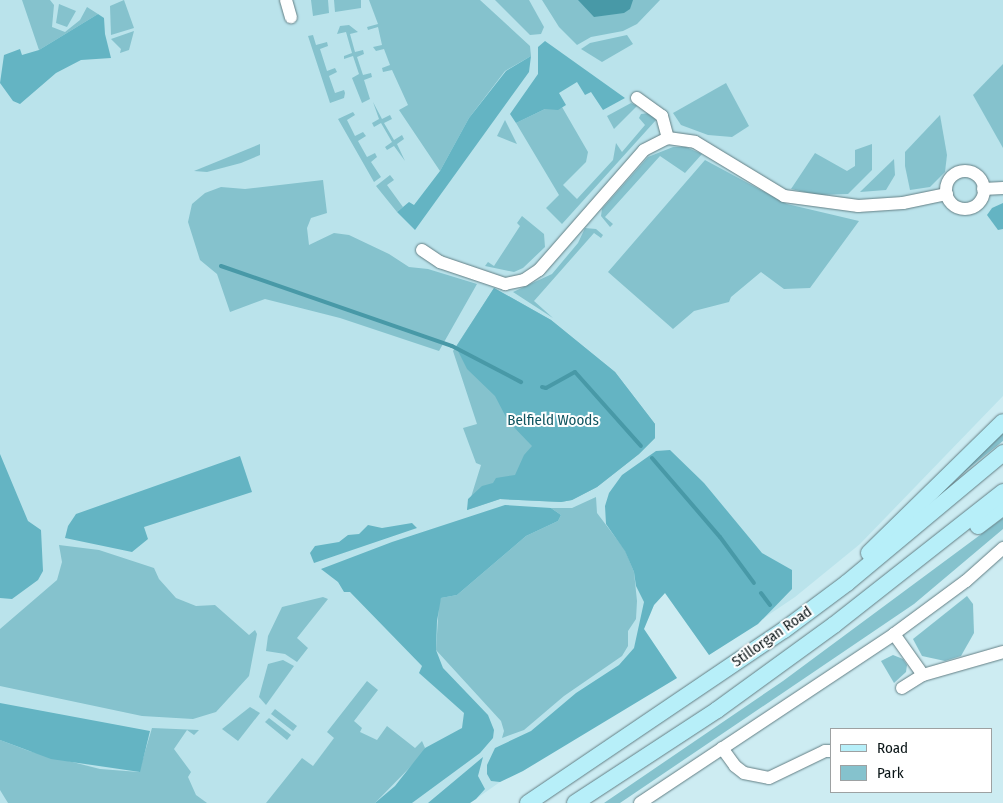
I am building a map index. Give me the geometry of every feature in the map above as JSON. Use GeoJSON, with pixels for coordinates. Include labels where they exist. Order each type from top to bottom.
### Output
{"type":"FeatureCollection","features":[{"type":"Feature","properties":{"kind":"main road"},"geometry":{"type":"LineString","coordinates":[[784,630],[1003,422]]}},
{"type":"Feature","properties":{"kind":"main road","name":"Stillorgan Road"},"geometry":{"type":"LineString","coordinates":[[528,803],[784,630],[847,583],[1003,453]]}},
{"type":"Feature","properties":{"kind":"main road","name":"Stillorgan Road"},"geometry":{"type":"LineString","coordinates":[[575,803],[717,710],[834,625],[1003,492]]}},
{"type":"Feature","properties":{"kind":"main road"},"geometry":{"type":"LineString","coordinates":[[834,625],[1003,507]]}},
{"type":"Feature","properties":{"kind":"street"},"geometry":{"type":"LineString","coordinates":[[286,0],[290,17]]}},
{"type":"Feature","properties":{"kind":"street"},"geometry":{"type":"LineString","coordinates":[[637,98],[662,116],[668,138]]}},
{"type":"Feature","properties":{"kind":"street"},"geometry":{"type":"LineString","coordinates":[[422,250],[440,262],[505,284],[524,280],[538,270],[644,150],[668,138],[695,142],[784,196],[858,206],[894,204],[947,194]]}},
{"type":"Feature","properties":{"kind":"street"},"geometry":{"type":"LineString","coordinates":[[965,171],[980,178],[984,190],[980,201],[969,208],[958,207],[947,194],[950,178],[965,171]]}},
{"type":"Feature","properties":{"kind":"street"},"geometry":{"type":"LineString","coordinates":[[984,190],[1003,188]]}},
{"type":"Feature","properties":{"kind":"street"},"geometry":{"type":"LineString","coordinates":[[640,803],[894,634],[966,581],[1003,548]]}},
{"type":"Feature","properties":{"kind":"street"},"geometry":{"type":"LineString","coordinates":[[894,634],[923,675]]}},
{"type":"Feature","properties":{"kind":"street"},"geometry":{"type":"LineString","coordinates":[[902,688],[923,675],[1003,652]]}},
{"type":"Feature","properties":{"kind":"street"},"geometry":{"type":"LineString","coordinates":[[722,748],[735,766],[744,773],[769,778],[825,751],[830,751]]}},
{"type":"Feature","properties":{"kind":"shaded area"},"geometry":{"type":"Polygon","coordinates":[[[0,0],[1003,0],[1003,396],[860,544],[795,597],[709,655],[665,593],[654,605],[644,629],[677,678],[500,782],[470,803],[0,803],[0,0]]]}},
{"type":"Feature","properties":{"kind":"shaded area"},"geometry":{"type":"Polygon","coordinates":[[[578,0],[633,0],[630,9],[624,13],[594,17],[578,0]]]}},
{"type":"Feature","properties":{"kind":"green space"},"geometry":{"type":"Polygon","coordinates":[[[22,0],[50,0],[54,5],[52,27],[65,32],[80,20],[87,7],[98,14],[39,50],[22,0]]]}},
{"type":"Feature","properties":{"kind":"green space"},"geometry":{"type":"Polygon","coordinates":[[[124,0],[134,28],[111,35],[110,6],[124,0]]]}},
{"type":"Feature","properties":{"kind":"green space"},"geometry":{"type":"Polygon","coordinates":[[[311,0],[328,0],[329,13],[313,16],[311,0]]]}},
{"type":"Feature","properties":{"kind":"green space"},"geometry":{"type":"Polygon","coordinates":[[[334,0],[361,0],[361,8],[335,12],[334,0]]]}},
{"type":"Feature","properties":{"kind":"green space"},"geometry":{"type":"Polygon","coordinates":[[[369,0],[480,0],[530,46],[531,56],[505,71],[469,118],[440,171],[399,110],[408,105],[392,70],[383,72],[382,68],[390,65],[384,49],[376,51],[373,47],[382,45],[378,27],[368,30],[367,27],[378,24],[369,0]]]}},
{"type":"Feature","properties":{"kind":"green space"},"geometry":{"type":"Polygon","coordinates":[[[495,0],[529,0],[544,27],[541,34],[530,35],[495,0]]]}},
{"type":"Feature","properties":{"kind":"green space"},"geometry":{"type":"Polygon","coordinates":[[[542,0],[660,0],[637,24],[623,31],[591,37],[577,45],[559,27],[542,0]]]}},
{"type":"Feature","properties":{"kind":"green space"},"geometry":{"type":"Polygon","coordinates":[[[59,4],[76,11],[67,27],[56,23],[59,4]]]}},
{"type":"Feature","properties":{"kind":"green space"},"geometry":{"type":"Polygon","coordinates":[[[98,14],[104,18],[105,34],[111,58],[81,60],[56,73],[20,104],[13,101],[0,83],[4,55],[20,49],[22,55],[39,50],[98,14]]]}},
{"type":"Feature","properties":{"kind":"green space"},"geometry":{"type":"Polygon","coordinates":[[[349,25],[358,32],[350,34],[355,52],[363,50],[364,54],[357,57],[363,75],[371,73],[372,77],[364,80],[370,99],[362,103],[352,78],[359,74],[353,56],[344,59],[344,56],[352,53],[346,32],[337,34],[340,26],[349,25]]]}},
{"type":"Feature","properties":{"kind":"green space"},"geometry":{"type":"Polygon","coordinates":[[[134,31],[129,50],[120,53],[121,49],[111,39],[134,31]]]}},
{"type":"Feature","properties":{"kind":"green space"},"geometry":{"type":"Polygon","coordinates":[[[313,35],[316,45],[327,42],[328,46],[320,49],[327,71],[335,68],[337,72],[329,76],[335,93],[344,90],[344,98],[330,103],[308,36],[313,35]]]}},
{"type":"Feature","properties":{"kind":"green space"},"geometry":{"type":"Polygon","coordinates":[[[627,35],[633,44],[602,62],[581,49],[590,43],[627,35]]]}},
{"type":"Feature","properties":{"kind":"green space"},"geometry":{"type":"Polygon","coordinates":[[[545,41],[625,98],[603,110],[591,92],[585,95],[577,82],[559,93],[566,105],[558,110],[545,109],[516,123],[510,114],[538,74],[538,47],[545,41]]]}},
{"type":"Feature","properties":{"kind":"green space"},"geometry":{"type":"Polygon","coordinates":[[[531,56],[529,72],[415,230],[397,212],[409,202],[414,205],[440,171],[469,118],[506,71],[531,56]]]}},
{"type":"Feature","properties":{"kind":"green space"},"geometry":{"type":"Polygon","coordinates":[[[1003,64],[1003,148],[973,95],[1003,64]]]}},
{"type":"Feature","properties":{"kind":"green space"},"geometry":{"type":"Polygon","coordinates":[[[726,83],[749,126],[732,137],[708,135],[681,125],[673,113],[726,83]]]}},
{"type":"Feature","properties":{"kind":"green space"},"geometry":{"type":"Polygon","coordinates":[[[373,102],[382,119],[390,115],[392,119],[384,123],[394,140],[402,135],[404,139],[397,144],[405,161],[394,146],[387,150],[385,147],[392,142],[381,123],[374,127],[372,123],[379,119],[373,102]]]}},
{"type":"Feature","properties":{"kind":"green space"},"geometry":{"type":"Polygon","coordinates":[[[631,103],[637,106],[614,129],[607,116],[631,103]]]}},
{"type":"Feature","properties":{"kind":"green space"},"geometry":{"type":"Polygon","coordinates":[[[562,107],[588,152],[586,162],[563,185],[577,199],[613,160],[616,143],[622,152],[645,125],[639,118],[641,114],[650,113],[656,120],[562,224],[546,208],[559,195],[516,123],[545,109],[562,107]]]}},
{"type":"Feature","properties":{"kind":"green space"},"geometry":{"type":"Polygon","coordinates":[[[353,112],[355,115],[347,120],[355,136],[363,132],[366,136],[358,141],[367,157],[375,153],[377,157],[371,162],[381,177],[374,182],[338,119],[353,112]]]}},
{"type":"Feature","properties":{"kind":"green space"},"geometry":{"type":"Polygon","coordinates":[[[940,115],[947,155],[945,172],[930,187],[910,190],[905,166],[905,152],[940,115]]]}},
{"type":"Feature","properties":{"kind":"green space"},"geometry":{"type":"Polygon","coordinates":[[[505,120],[517,144],[497,136],[505,120]]]}},
{"type":"Feature","properties":{"kind":"green space"},"geometry":{"type":"Polygon","coordinates":[[[260,144],[260,155],[241,163],[207,172],[194,171],[260,144]]]}},
{"type":"Feature","properties":{"kind":"green space"},"geometry":{"type":"Polygon","coordinates":[[[872,144],[872,170],[848,194],[818,195],[791,189],[815,153],[847,171],[855,166],[855,150],[872,144]]]}},
{"type":"Feature","properties":{"kind":"green space"},"geometry":{"type":"Polygon","coordinates":[[[673,147],[686,147],[702,154],[685,173],[660,156],[605,217],[613,224],[610,227],[601,216],[602,209],[648,157],[673,147]]]}},
{"type":"Feature","properties":{"kind":"green space"},"geometry":{"type":"Polygon","coordinates":[[[894,159],[895,175],[886,190],[860,192],[894,159]]]}},
{"type":"Feature","properties":{"kind":"green space"},"geometry":{"type":"Polygon","coordinates":[[[705,160],[787,204],[859,221],[810,288],[784,289],[761,272],[731,297],[729,302],[694,311],[673,329],[608,272],[705,160]]]}},
{"type":"Feature","properties":{"kind":"green space"},"geometry":{"type":"Polygon","coordinates":[[[390,175],[394,180],[387,185],[403,207],[397,212],[376,186],[390,175]]]}},
{"type":"Feature","properties":{"kind":"green space"},"geometry":{"type":"Polygon","coordinates":[[[323,180],[327,213],[311,218],[307,228],[309,245],[334,233],[349,235],[389,254],[409,267],[428,269],[477,284],[439,351],[340,318],[265,299],[230,312],[217,274],[200,260],[188,222],[192,204],[205,193],[221,187],[245,189],[323,180]]]}},
{"type":"Feature","properties":{"kind":"green space"},"geometry":{"type":"Polygon","coordinates":[[[1003,203],[1003,229],[998,230],[987,215],[992,208],[1003,203]]]}},
{"type":"Feature","properties":{"kind":"green space"},"geometry":{"type":"Polygon","coordinates":[[[522,216],[544,234],[545,247],[523,268],[514,272],[485,266],[488,262],[494,266],[520,226],[517,223],[522,216]]]}},
{"type":"Feature","properties":{"kind":"green space"},"geometry":{"type":"Polygon","coordinates":[[[585,228],[596,229],[603,235],[601,238],[594,233],[534,301],[553,318],[513,292],[552,274],[578,243],[585,228]]]}},
{"type":"Feature","properties":{"kind":"green space","name":"Belfield Woods"},"geometry":{"type":"Polygon","coordinates":[[[494,288],[551,320],[615,372],[655,424],[655,438],[639,454],[597,487],[572,500],[561,502],[500,499],[467,510],[481,465],[476,463],[463,428],[477,424],[453,351],[494,288]]]}},
{"type":"Feature","properties":{"kind":"green space","name":"Belfield Woods"},"geometry":{"type":"Polygon","coordinates":[[[494,288],[551,320],[615,372],[655,424],[655,438],[639,454],[597,487],[572,500],[561,502],[500,499],[467,510],[468,499],[482,486],[493,483],[496,478],[515,475],[524,455],[532,446],[508,421],[495,396],[467,369],[456,347],[494,288]]]}},
{"type":"Feature","properties":{"kind":"green space"},"geometry":{"type":"Polygon","coordinates":[[[1003,430],[1003,441],[953,481],[1003,430]]]}},
{"type":"Feature","properties":{"kind":"green space"},"geometry":{"type":"Polygon","coordinates":[[[670,450],[704,483],[762,553],[792,570],[792,589],[758,624],[709,655],[665,593],[654,605],[644,629],[677,678],[523,771],[500,782],[491,781],[487,774],[487,765],[495,748],[531,731],[576,693],[619,665],[634,648],[644,602],[636,586],[634,572],[625,551],[606,524],[605,506],[609,493],[622,475],[656,451],[670,450]]]}},
{"type":"Feature","properties":{"kind":"green space"},"geometry":{"type":"Polygon","coordinates":[[[0,454],[28,521],[41,530],[43,571],[38,580],[12,599],[0,598],[0,454]]]}},
{"type":"Feature","properties":{"kind":"green space"},"geometry":{"type":"Polygon","coordinates":[[[240,456],[252,492],[144,527],[148,539],[132,552],[65,538],[68,526],[76,514],[240,456]]]}},
{"type":"Feature","properties":{"kind":"green space"},"geometry":{"type":"Polygon","coordinates":[[[596,497],[597,513],[625,550],[634,572],[637,601],[636,619],[628,631],[628,646],[622,656],[564,696],[524,730],[502,738],[504,731],[501,721],[436,650],[439,603],[441,598],[457,595],[526,536],[558,521],[561,515],[551,508],[572,508],[596,497]]]}},
{"type":"Feature","properties":{"kind":"green space"},"geometry":{"type":"Polygon","coordinates":[[[505,505],[551,508],[561,515],[558,521],[526,536],[457,595],[441,598],[437,621],[436,650],[443,668],[488,715],[494,730],[493,738],[480,753],[412,803],[375,803],[395,786],[425,748],[462,728],[464,713],[419,673],[422,666],[350,592],[344,592],[338,582],[321,569],[392,542],[505,505]]]}},
{"type":"Feature","properties":{"kind":"green space"},"geometry":{"type":"Polygon","coordinates":[[[1003,518],[1003,529],[914,604],[620,803],[604,803],[783,681],[1003,518]]]}},
{"type":"Feature","properties":{"kind":"green space"},"geometry":{"type":"Polygon","coordinates":[[[412,523],[417,528],[314,563],[310,553],[315,546],[339,542],[348,535],[359,534],[368,525],[382,528],[412,523]]]}},
{"type":"Feature","properties":{"kind":"green space"},"geometry":{"type":"Polygon","coordinates":[[[59,545],[99,550],[154,568],[159,579],[176,598],[196,606],[215,605],[249,635],[255,630],[257,634],[249,676],[216,712],[193,719],[142,716],[0,686],[0,629],[57,580],[62,562],[59,545]]]}},
{"type":"Feature","properties":{"kind":"green space"},"geometry":{"type":"Polygon","coordinates":[[[967,596],[973,604],[974,633],[961,656],[945,661],[922,656],[913,639],[967,596]]]}},
{"type":"Feature","properties":{"kind":"green space"},"geometry":{"type":"Polygon","coordinates":[[[323,597],[328,599],[297,638],[308,648],[297,662],[285,654],[266,651],[268,636],[282,607],[323,597]]]}},
{"type":"Feature","properties":{"kind":"green space"},"geometry":{"type":"Polygon","coordinates":[[[893,655],[903,659],[907,665],[906,672],[894,683],[881,661],[893,655]]]}},
{"type":"Feature","properties":{"kind":"green space"},"geometry":{"type":"Polygon","coordinates":[[[283,660],[294,666],[266,705],[259,697],[268,664],[283,660]]]}},
{"type":"Feature","properties":{"kind":"green space"},"geometry":{"type":"Polygon","coordinates":[[[367,681],[378,690],[354,721],[362,728],[360,732],[377,740],[387,726],[415,748],[422,741],[425,748],[421,756],[375,803],[266,803],[302,758],[313,766],[334,738],[327,732],[367,681]]]}},
{"type":"Feature","properties":{"kind":"green space"},"geometry":{"type":"Polygon","coordinates":[[[0,703],[150,731],[140,772],[51,759],[0,740],[0,703]]]}},
{"type":"Feature","properties":{"kind":"green space"},"geometry":{"type":"Polygon","coordinates":[[[250,707],[260,713],[238,741],[222,729],[250,707]]]}},
{"type":"Feature","properties":{"kind":"green space"},"geometry":{"type":"Polygon","coordinates":[[[275,709],[297,726],[293,731],[271,714],[275,709]]]}},
{"type":"Feature","properties":{"kind":"green space"},"geometry":{"type":"Polygon","coordinates":[[[269,718],[291,735],[287,740],[265,722],[269,718]]]}},
{"type":"Feature","properties":{"kind":"green space"},"geometry":{"type":"Polygon","coordinates":[[[152,728],[199,730],[194,735],[187,730],[174,749],[191,772],[188,777],[196,795],[207,803],[8,803],[0,790],[0,740],[29,751],[100,769],[139,772],[152,728]]]}},
{"type":"Feature","properties":{"kind":"green space"},"geometry":{"type":"Polygon","coordinates":[[[483,757],[478,776],[485,789],[476,799],[470,803],[428,803],[483,757]]]}},
{"type":"Feature","properties":{"kind":"waterway"},"geometry":{"type":"LineString","coordinates":[[221,266],[452,346],[521,382]]}},
{"type":"Feature","properties":{"kind":"waterway"},"geometry":{"type":"LineString","coordinates":[[542,387],[546,388],[575,372],[641,446]]}},
{"type":"Feature","properties":{"kind":"waterway"},"geometry":{"type":"LineString","coordinates":[[652,458],[720,537],[754,583]]}},
{"type":"Feature","properties":{"kind":"waterway"},"geometry":{"type":"LineString","coordinates":[[761,593],[770,605]]}}]}
